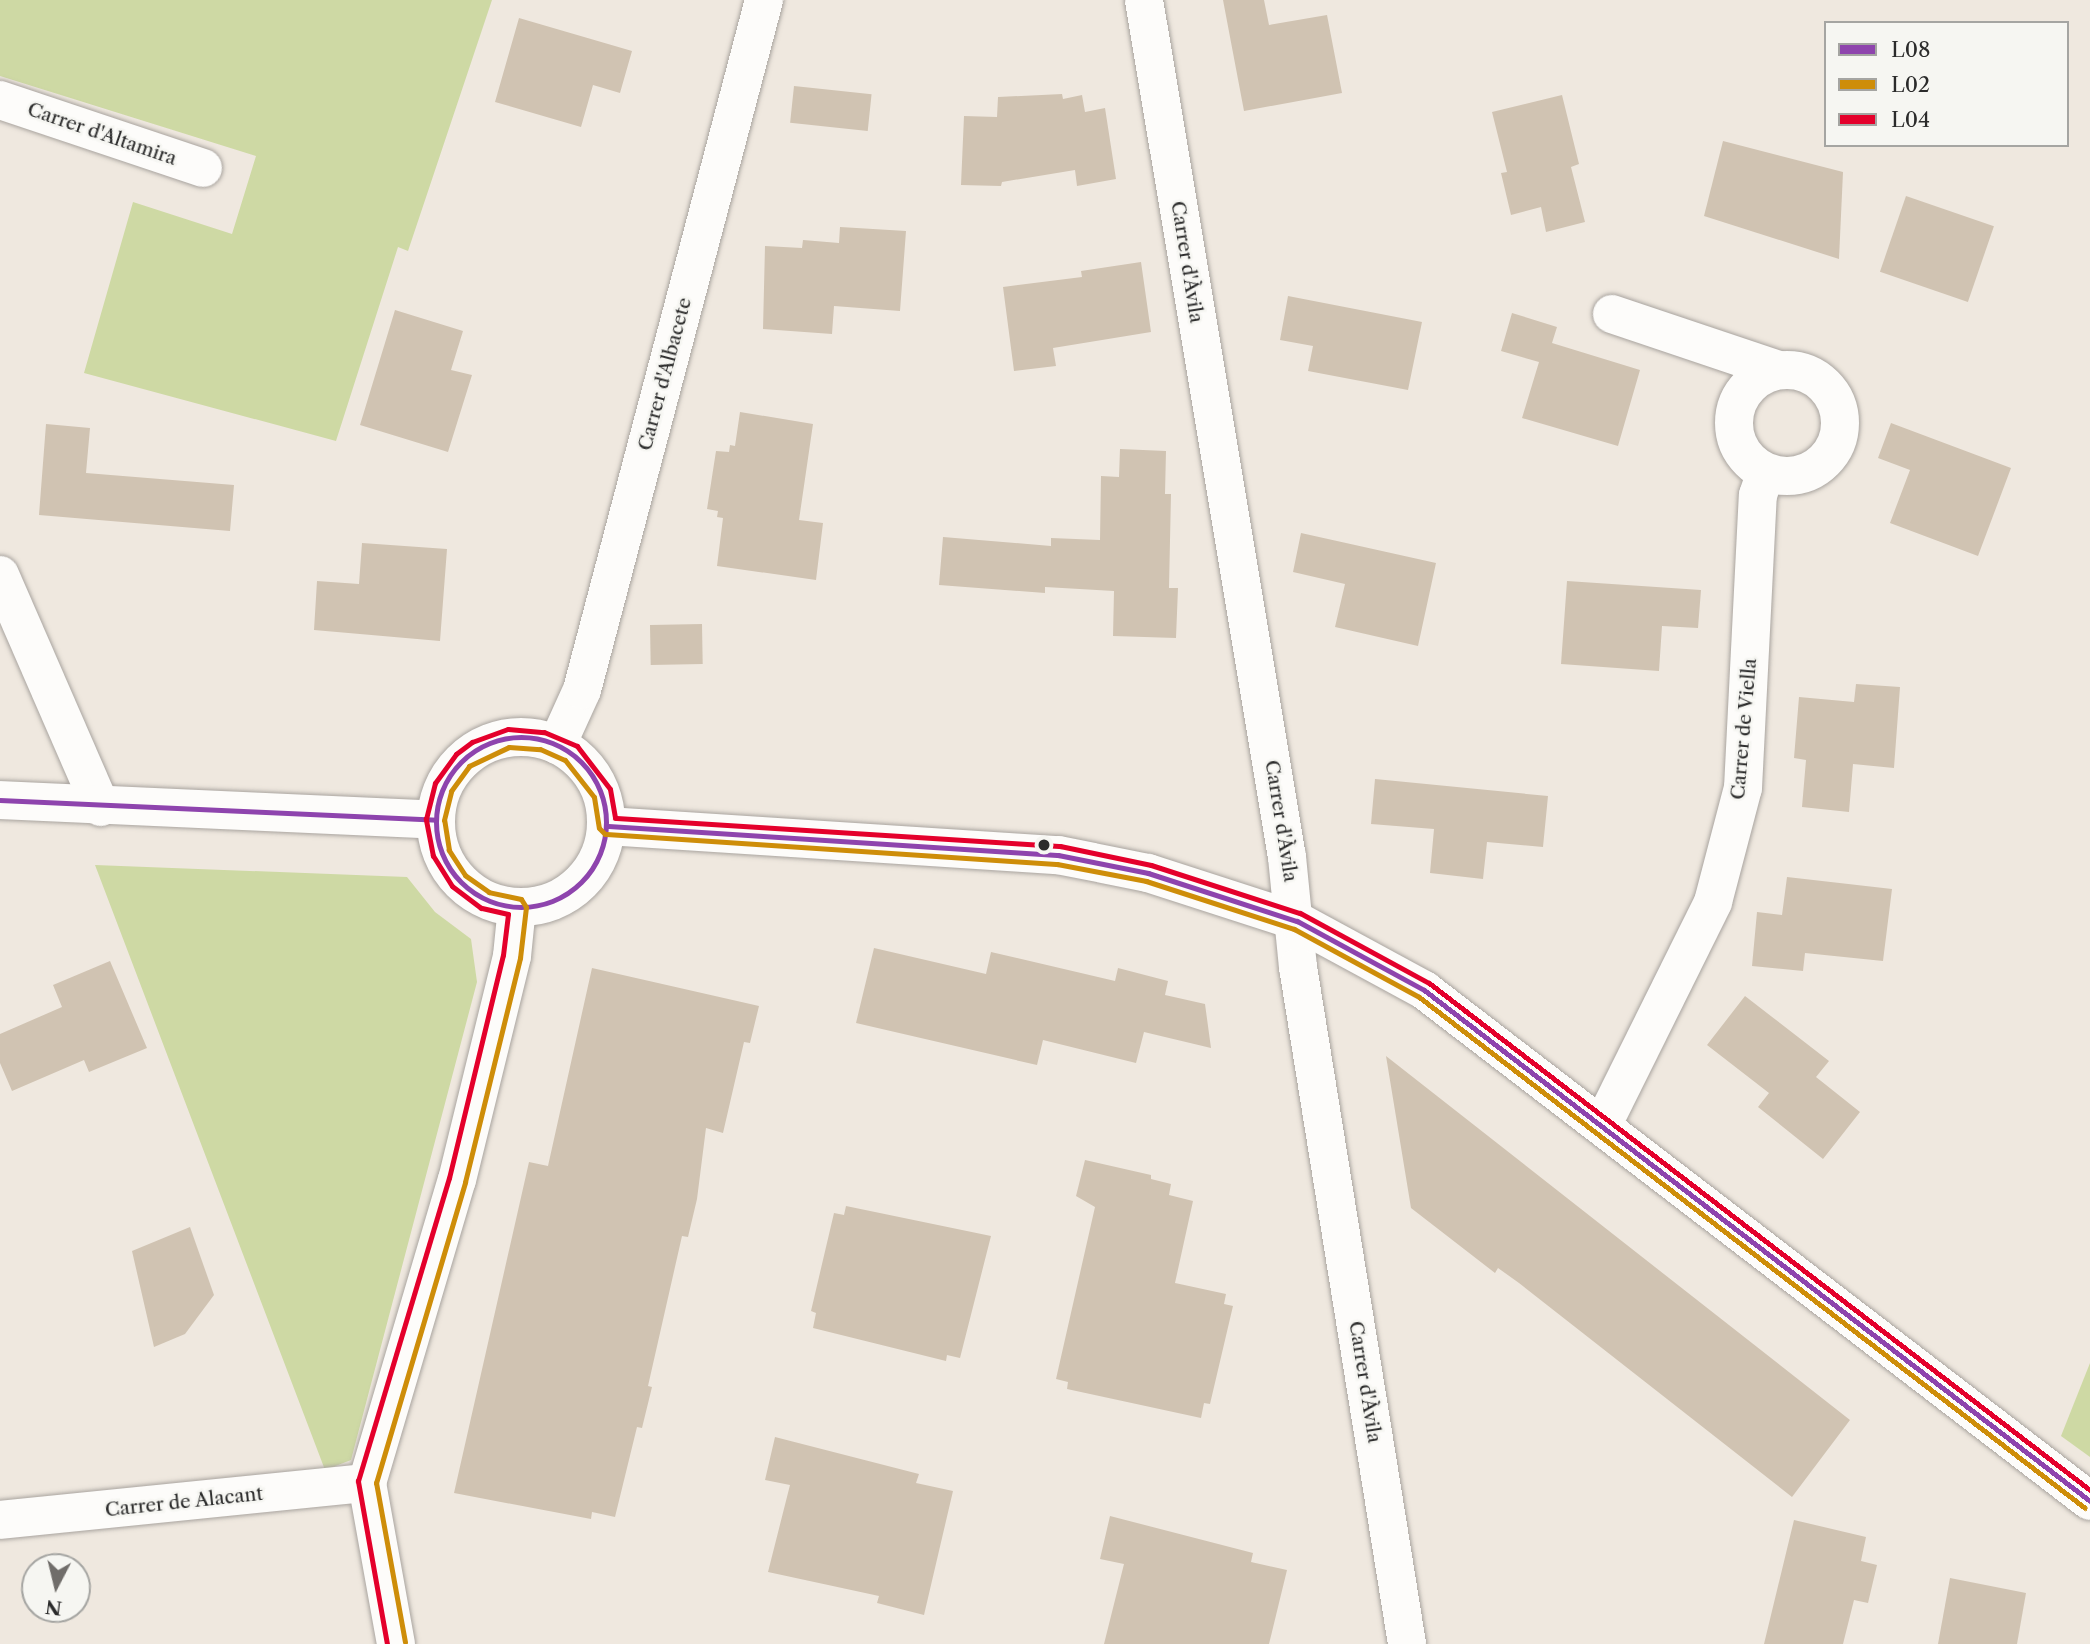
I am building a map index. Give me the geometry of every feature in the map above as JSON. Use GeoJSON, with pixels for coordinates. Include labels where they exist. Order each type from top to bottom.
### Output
{"type":"FeatureCollection","features":[{"type":"Feature","properties":{"kind":"street","name":"Carrer d'Albacete"},"geometry":{"type":"LineString","coordinates":[[557,745],[582,690],[764,0]]}},
{"type":"Feature","properties":{"kind":"street","name":"Carrer d'Àvila"},"geometry":{"type":"LineString","coordinates":[[1144,0],[1297,921],[1298,967],[1406,1644]]}},
{"type":"Feature","properties":{"kind":"street","name":"Carrer d'Altamira"},"geometry":{"type":"LineString","coordinates":[[0,100],[203,168]]}},
{"type":"Feature","properties":{"kind":"street"},"geometry":{"type":"LineString","coordinates":[[1612,314],[1777,370],[1795,371],[1819,382],[1836,402],[1840,420],[1838,438],[1818,467],[1802,474],[1766,472],[1741,451],[1734,417],[1747,388],[1777,370]]}},
{"type":"Feature","properties":{"kind":"street","name":"Carrer de Viella"},"geometry":{"type":"LineString","coordinates":[[1602,1126],[1713,902],[1743,788],[1759,495],[1766,472]]}},
{"type":"Feature","properties":{"kind":"street"},"geometry":{"type":"LineString","coordinates":[[0,575],[101,807]]}},
{"type":"Feature","properties":{"kind":"street"},"geometry":{"type":"LineString","coordinates":[[524,737],[557,745],[594,778],[607,826],[598,858],[579,885],[540,906],[517,907],[485,900],[459,881],[441,853],[435,820],[452,772],[476,750],[524,737]]}},
{"type":"Feature","properties":{"kind":"street"},"geometry":{"type":"LineString","coordinates":[[0,800],[101,807],[435,820]]}},
{"type":"Feature","properties":{"kind":"street"},"geometry":{"type":"LineString","coordinates":[[607,826],[1058,855],[1148,873],[1297,921],[1424,990],[2090,1501]]}},
{"type":"Feature","properties":{"kind":"street"},"geometry":{"type":"LineString","coordinates":[[396,1644],[367,1483],[457,1180],[512,957],[517,907]]}},
{"type":"Feature","properties":{"kind":"street","name":"Carrer de Alacant"},"geometry":{"type":"LineString","coordinates":[[0,1520],[367,1483]]}},
{"type":"Feature","properties":{"kind":"green space"},"geometry":{"type":"Polygon","coordinates":[[[0,0],[492,0],[408,251],[398,247],[336,441],[84,373],[133,202],[232,234],[256,156],[0,76],[0,0]]]}},
{"type":"Feature","properties":{"kind":"green space"},"geometry":{"type":"Polygon","coordinates":[[[95,865],[407,877],[435,912],[471,939],[477,982],[351,1460],[325,1470],[95,865]]]}},
{"type":"Feature","properties":{"kind":"green space"},"geometry":{"type":"Polygon","coordinates":[[[2090,1363],[2090,1457],[2061,1436],[2090,1363]]]}},
{"type":"Feature","properties":{"kind":"building"},"geometry":{"type":"Polygon","coordinates":[[[1223,0],[1264,0],[1269,25],[1327,15],[1342,93],[1244,111],[1223,0]]]}},
{"type":"Feature","properties":{"kind":"building"},"geometry":{"type":"Polygon","coordinates":[[[519,18],[632,51],[620,93],[593,85],[581,127],[495,102],[519,18]]]}},
{"type":"Feature","properties":{"kind":"building"},"geometry":{"type":"Polygon","coordinates":[[[794,86],[872,94],[868,131],[790,123],[794,86]]]}},
{"type":"Feature","properties":{"kind":"building"},"geometry":{"type":"Polygon","coordinates":[[[1062,94],[1063,99],[1082,95],[1085,112],[1105,108],[1116,179],[1077,186],[1075,170],[1002,182],[1001,186],[961,185],[964,116],[997,117],[998,97],[1062,94]]]}},
{"type":"Feature","properties":{"kind":"building"},"geometry":{"type":"Polygon","coordinates":[[[1562,95],[1579,164],[1571,167],[1585,222],[1546,232],[1541,207],[1511,215],[1501,173],[1507,172],[1492,112],[1562,95]]]}},
{"type":"Feature","properties":{"kind":"building"},"geometry":{"type":"Polygon","coordinates":[[[1723,141],[1843,172],[1839,259],[1704,216],[1723,141]]]}},
{"type":"Feature","properties":{"kind":"building"},"geometry":{"type":"Polygon","coordinates":[[[1906,196],[1994,226],[1968,302],[1880,272],[1906,196]]]}},
{"type":"Feature","properties":{"kind":"building"},"geometry":{"type":"Polygon","coordinates":[[[840,227],[906,231],[900,311],[834,306],[832,334],[763,329],[765,246],[802,248],[803,240],[839,243],[840,227]]]}},
{"type":"Feature","properties":{"kind":"building"},"geometry":{"type":"Polygon","coordinates":[[[1141,262],[1151,332],[1053,348],[1056,366],[1014,371],[1003,287],[1082,277],[1081,271],[1141,262]]]}},
{"type":"Feature","properties":{"kind":"building"},"geometry":{"type":"Polygon","coordinates":[[[1288,296],[1422,322],[1408,390],[1308,371],[1313,346],[1280,340],[1288,296]]]}},
{"type":"Feature","properties":{"kind":"building"},"geometry":{"type":"Polygon","coordinates":[[[395,310],[463,331],[451,370],[472,375],[448,452],[360,425],[395,310]]]}},
{"type":"Feature","properties":{"kind":"building"},"geometry":{"type":"Polygon","coordinates":[[[1512,313],[1557,327],[1552,343],[1640,370],[1618,446],[1522,418],[1539,362],[1501,351],[1512,313]]]}},
{"type":"Feature","properties":{"kind":"building"},"geometry":{"type":"Polygon","coordinates":[[[740,412],[813,424],[799,520],[823,523],[816,580],[717,566],[723,518],[717,517],[718,511],[707,509],[716,451],[729,452],[730,445],[735,446],[740,412]]]}},
{"type":"Feature","properties":{"kind":"building"},"geometry":{"type":"Polygon","coordinates":[[[1891,423],[2011,468],[1978,556],[1890,523],[1910,470],[1878,458],[1891,423]]]}},
{"type":"Feature","properties":{"kind":"building"},"geometry":{"type":"Polygon","coordinates":[[[46,424],[90,428],[86,473],[234,485],[230,531],[39,515],[46,424]]]}},
{"type":"Feature","properties":{"kind":"building"},"geometry":{"type":"Polygon","coordinates":[[[1120,449],[1166,451],[1165,494],[1171,494],[1169,588],[1178,588],[1176,638],[1113,636],[1114,591],[1045,587],[1045,593],[939,585],[943,537],[1051,546],[1051,538],[1100,540],[1101,476],[1119,477],[1120,449]]]}},
{"type":"Feature","properties":{"kind":"building"},"geometry":{"type":"Polygon","coordinates":[[[1301,533],[1436,563],[1418,646],[1335,627],[1345,584],[1293,572],[1301,533]]]}},
{"type":"Feature","properties":{"kind":"building"},"geometry":{"type":"Polygon","coordinates":[[[362,543],[447,549],[440,641],[314,630],[317,581],[359,584],[362,543]]]}},
{"type":"Feature","properties":{"kind":"building"},"geometry":{"type":"Polygon","coordinates":[[[1567,581],[1701,590],[1698,628],[1662,626],[1659,671],[1561,664],[1567,581]]]}},
{"type":"Feature","properties":{"kind":"building"},"geometry":{"type":"Polygon","coordinates":[[[702,624],[703,664],[651,665],[650,625],[702,624]]]}},
{"type":"Feature","properties":{"kind":"building"},"geometry":{"type":"Polygon","coordinates":[[[1856,684],[1900,687],[1894,768],[1853,764],[1849,812],[1802,807],[1806,760],[1794,758],[1799,697],[1854,702],[1856,684]]]}},
{"type":"Feature","properties":{"kind":"building"},"geometry":{"type":"Polygon","coordinates":[[[1375,779],[1548,796],[1543,847],[1487,842],[1483,879],[1430,873],[1434,829],[1371,824],[1375,779]]]}},
{"type":"Feature","properties":{"kind":"building"},"geometry":{"type":"Polygon","coordinates":[[[1787,877],[1892,889],[1883,961],[1805,953],[1803,971],[1752,966],[1757,912],[1782,915],[1787,877]]]}},
{"type":"Feature","properties":{"kind":"building"},"geometry":{"type":"Polygon","coordinates":[[[874,948],[986,974],[991,952],[1115,981],[1118,968],[1168,981],[1165,995],[1205,1004],[1211,1048],[1144,1032],[1136,1063],[1043,1040],[1037,1065],[856,1023],[874,948]]]}},
{"type":"Feature","properties":{"kind":"building"},"geometry":{"type":"Polygon","coordinates":[[[110,961],[147,1048],[89,1072],[84,1060],[12,1091],[0,1063],[0,1034],[62,1007],[53,985],[110,961]]]}},
{"type":"Feature","properties":{"kind":"building"},"geometry":{"type":"Polygon","coordinates":[[[592,968],[759,1006],[750,1043],[744,1042],[723,1133],[706,1128],[697,1199],[688,1237],[682,1236],[648,1386],[652,1387],[642,1428],[637,1427],[615,1517],[592,1512],[591,1519],[454,1493],[529,1162],[548,1166],[592,968]]]}},
{"type":"Feature","properties":{"kind":"building"},"geometry":{"type":"Polygon","coordinates":[[[1745,996],[1829,1061],[1816,1077],[1860,1112],[1823,1159],[1758,1107],[1769,1093],[1707,1045],[1745,996]]]}},
{"type":"Feature","properties":{"kind":"building"},"geometry":{"type":"Polygon","coordinates":[[[1386,1056],[1850,1420],[1792,1497],[1519,1283],[1498,1268],[1495,1273],[1411,1208],[1386,1056]]]}},
{"type":"Feature","properties":{"kind":"building"},"geometry":{"type":"Polygon","coordinates":[[[1085,1160],[1151,1175],[1151,1179],[1171,1184],[1169,1195],[1193,1201],[1175,1283],[1226,1294],[1224,1304],[1233,1306],[1210,1404],[1204,1403],[1201,1418],[1067,1389],[1068,1382],[1056,1379],[1095,1207],[1076,1196],[1085,1160]]]}},
{"type":"Feature","properties":{"kind":"building"},"geometry":{"type":"Polygon","coordinates":[[[846,1206],[991,1236],[960,1358],[947,1355],[946,1361],[813,1328],[816,1313],[811,1311],[834,1213],[844,1215],[846,1206]]]}},
{"type":"Feature","properties":{"kind":"building"},"geometry":{"type":"Polygon","coordinates":[[[190,1227],[214,1295],[185,1334],[154,1347],[132,1251],[190,1227]]]}},
{"type":"Feature","properties":{"kind":"building"},"geometry":{"type":"Polygon","coordinates":[[[775,1437],[919,1474],[916,1483],[953,1491],[924,1615],[877,1603],[879,1596],[768,1572],[790,1485],[765,1480],[775,1437]]]}},
{"type":"Feature","properties":{"kind":"building"},"geometry":{"type":"Polygon","coordinates":[[[1110,1516],[1253,1553],[1251,1562],[1287,1570],[1269,1644],[1104,1644],[1124,1564],[1100,1559],[1110,1516]]]}},
{"type":"Feature","properties":{"kind":"building"},"geometry":{"type":"Polygon","coordinates":[[[1794,1520],[1866,1537],[1861,1561],[1877,1565],[1868,1603],[1854,1600],[1843,1644],[1764,1644],[1794,1520]]]}},
{"type":"Feature","properties":{"kind":"building"},"geometry":{"type":"Polygon","coordinates":[[[1950,1578],[2026,1593],[2017,1644],[1938,1644],[1950,1578]]]}},
{"type":"Feature","properties":{"kind":"transit line","name":"L04"},"geometry":{"type":"LineString","coordinates":[[387,1644],[358,1481],[449,1178],[503,955],[508,914],[481,908],[452,886],[433,856],[426,819],[435,783],[456,754],[472,742],[508,729],[544,732],[577,746],[610,789],[615,818],[1060,846],[1151,865],[1300,913],[1429,983],[2090,1490]]}},
{"type":"Feature","properties":{"kind":"transit line","name":"L08"},"geometry":{"type":"LineString","coordinates":[[521,737],[554,743],[581,762],[600,789],[606,822],[600,855],[581,882],[554,901],[521,907],[488,901],[461,882],[442,855],[436,822],[442,789],[461,762],[488,743],[521,737]]}},
{"type":"Feature","properties":{"kind":"transit line","name":"L02"},"geometry":{"type":"LineString","coordinates":[[405,1642],[376,1483],[465,1182],[520,958],[526,907],[521,899],[489,892],[465,875],[449,850],[444,820],[451,791],[469,766],[509,747],[540,749],[565,760],[594,797],[599,828],[605,834],[1057,864],[1146,881],[1294,929],[1419,997],[2085,1508]]}},
{"type":"Feature","properties":{"kind":"transit line","name":"L08"},"geometry":{"type":"LineString","coordinates":[[0,800],[435,820]]}},
{"type":"Feature","properties":{"kind":"transit line","name":"L08"},"geometry":{"type":"LineString","coordinates":[[607,826],[1058,855],[1148,873],[1297,921],[1424,990],[2090,1501]]}}]}
